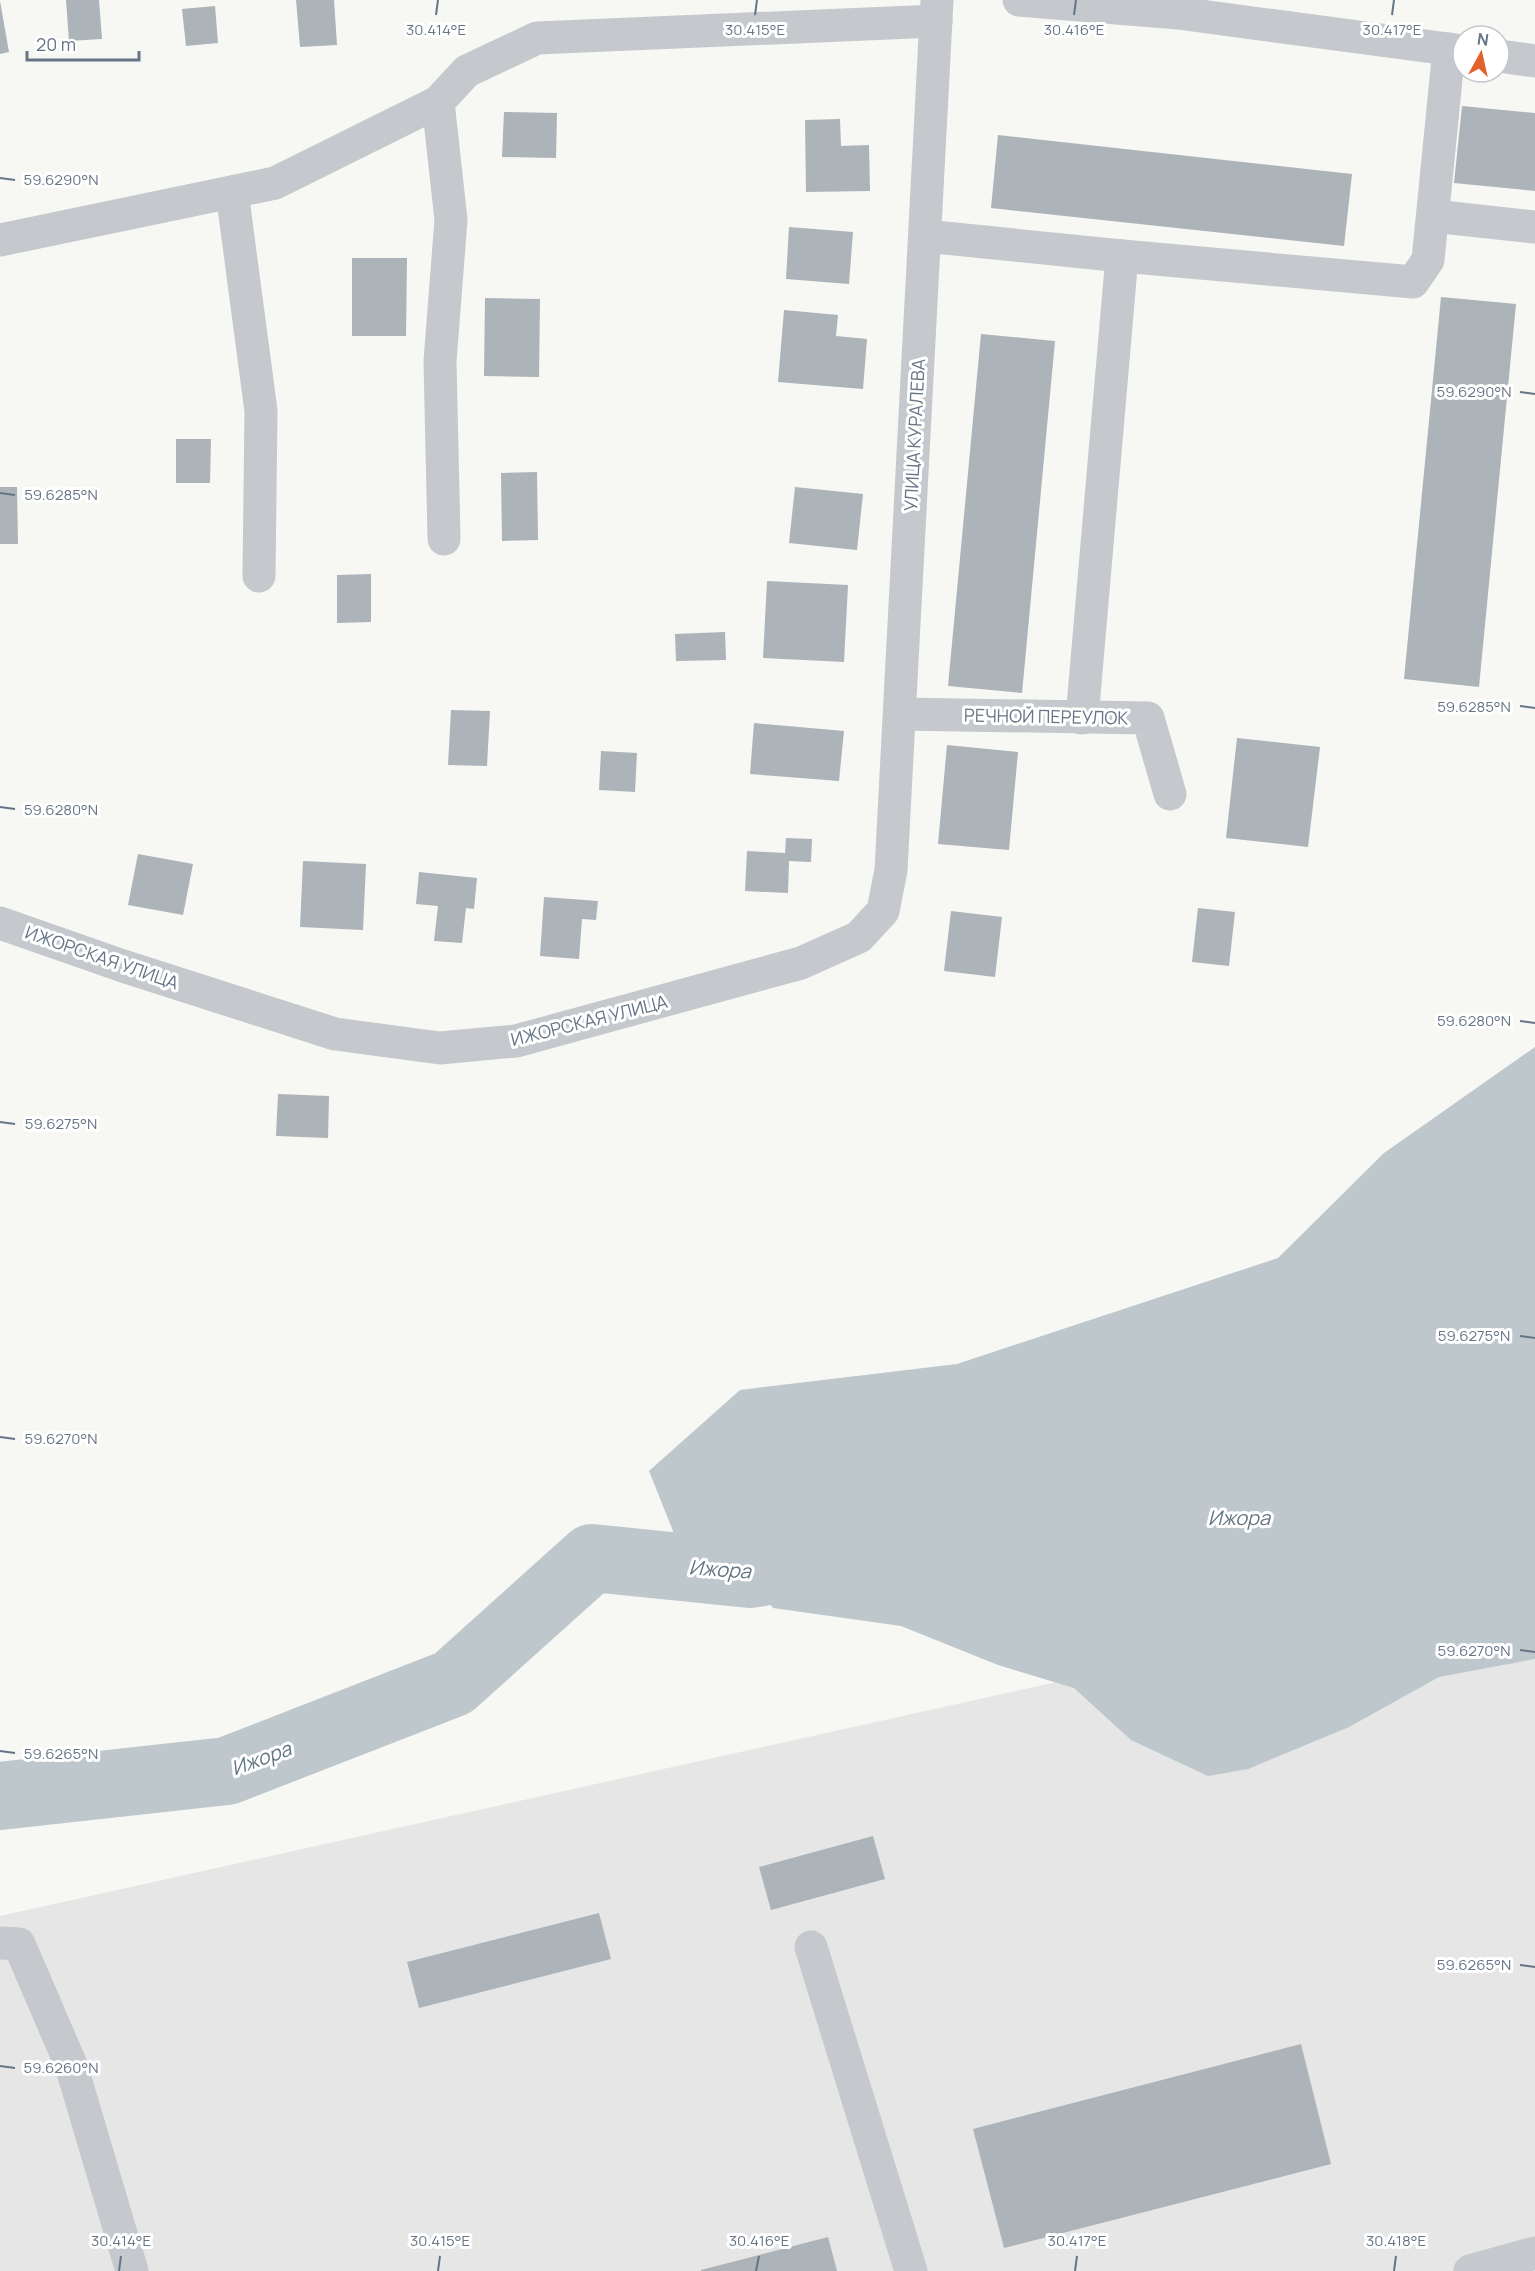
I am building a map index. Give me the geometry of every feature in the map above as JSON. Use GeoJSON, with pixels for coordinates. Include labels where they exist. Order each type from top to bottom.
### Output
{"type":"FeatureCollection","features":[{"type":"Feature","properties":{"kind":"street"},"geometry":{"type":"LineString","coordinates":[[1019,0],[1178,13],[1451,49]]}},
{"type":"Feature","properties":{"kind":"street"},"geometry":{"type":"LineString","coordinates":[[0,240],[275,183],[438,102],[467,70],[537,38],[937,11]]}},
{"type":"Feature","properties":{"kind":"street","name":"УЛИЦА КУРАЛЕВА"},"geometry":{"type":"LineString","coordinates":[[891,870],[937,11]]}},
{"type":"Feature","properties":{"kind":"street"},"geometry":{"type":"LineString","coordinates":[[1511,58],[1535,61]]}},
{"type":"Feature","properties":{"kind":"street"},"geometry":{"type":"LineString","coordinates":[[925,236],[1413,282],[1428,260],[1451,84]]}},
{"type":"Feature","properties":{"kind":"street"},"geometry":{"type":"LineString","coordinates":[[438,102],[451,220],[440,361],[444,539]]}},
{"type":"Feature","properties":{"kind":"street"},"geometry":{"type":"LineString","coordinates":[[232,192],[261,411],[259,576]]}},
{"type":"Feature","properties":{"kind":"street"},"geometry":{"type":"LineString","coordinates":[[1432,216],[1535,227]]}},
{"type":"Feature","properties":{"kind":"street"},"geometry":{"type":"LineString","coordinates":[[1082,718],[1122,256]]}},
{"type":"Feature","properties":{"kind":"street","name":"РЕЧНОЙ ПЕРЕУЛОК"},"geometry":{"type":"LineString","coordinates":[[900,714],[1148,718],[1170,794]]}},
{"type":"Feature","properties":{"kind":"street","name":"ИЖОРСКАЯ УЛИЦА"},"geometry":{"type":"LineString","coordinates":[[0,922],[123,966],[335,1034],[440,1048],[516,1041],[801,963],[859,937],[883,911],[891,870]]}},
{"type":"Feature","properties":{"kind":"street"},"geometry":{"type":"LineString","coordinates":[[0,1942],[19,1944],[71,2065],[132,2271]]}},
{"type":"Feature","properties":{"kind":"street"},"geometry":{"type":"LineString","coordinates":[[811,1947],[911,2271]]}},
{"type":"Feature","properties":{"kind":"street"},"geometry":{"type":"LineString","coordinates":[[1470,2271],[1535,2253]]}},
{"type":"Feature","properties":{"kind":"shaded area"},"geometry":{"type":"Polygon","coordinates":[[[1535,1576],[1535,2271],[0,2271],[0,1916],[1535,1576]]]}},
{"type":"Feature","properties":{"kind":"water","name":"Ижора"},"geometry":{"type":"Polygon","coordinates":[[[1535,1047],[1535,1659],[1439,1677],[1349,1727],[1248,1769],[1208,1776],[1131,1740],[1074,1688],[998,1665],[901,1626],[773,1608],[750,1574],[689,1571],[649,1471],[740,1390],[957,1364],[1278,1258],[1384,1153],[1535,1047]]]}},
{"type":"Feature","properties":{"kind":"building"},"geometry":{"type":"Polygon","coordinates":[[[66,0],[99,0],[102,39],[69,41],[66,0]]]}},
{"type":"Feature","properties":{"kind":"building"},"geometry":{"type":"Polygon","coordinates":[[[296,0],[334,0],[337,45],[300,47],[296,0]]]}},
{"type":"Feature","properties":{"kind":"building"},"geometry":{"type":"Polygon","coordinates":[[[0,1],[9,52],[0,54],[0,1]]]}},
{"type":"Feature","properties":{"kind":"building"},"geometry":{"type":"Polygon","coordinates":[[[215,6],[218,43],[186,46],[182,9],[215,6]]]}},
{"type":"Feature","properties":{"kind":"building"},"geometry":{"type":"Polygon","coordinates":[[[1462,106],[1535,113],[1535,191],[1454,183],[1462,106]]]}},
{"type":"Feature","properties":{"kind":"building"},"geometry":{"type":"Polygon","coordinates":[[[504,112],[557,113],[556,158],[502,157],[504,112]]]}},
{"type":"Feature","properties":{"kind":"building"},"geometry":{"type":"Polygon","coordinates":[[[840,119],[841,146],[869,145],[870,191],[806,192],[805,120],[840,119]]]}},
{"type":"Feature","properties":{"kind":"building"},"geometry":{"type":"Polygon","coordinates":[[[998,135],[1352,174],[1344,246],[991,208],[998,135]]]}},
{"type":"Feature","properties":{"kind":"building"},"geometry":{"type":"Polygon","coordinates":[[[789,227],[853,232],[849,284],[786,279],[789,227]]]}},
{"type":"Feature","properties":{"kind":"building"},"geometry":{"type":"Polygon","coordinates":[[[352,258],[407,258],[406,336],[352,336],[352,258]]]}},
{"type":"Feature","properties":{"kind":"building"},"geometry":{"type":"Polygon","coordinates":[[[1441,297],[1516,304],[1479,687],[1404,679],[1441,297]]]}},
{"type":"Feature","properties":{"kind":"building"},"geometry":{"type":"Polygon","coordinates":[[[485,298],[540,299],[539,377],[484,376],[485,298]]]}},
{"type":"Feature","properties":{"kind":"building"},"geometry":{"type":"Polygon","coordinates":[[[784,310],[838,315],[836,336],[867,339],[863,389],[778,382],[784,310]]]}},
{"type":"Feature","properties":{"kind":"building"},"geometry":{"type":"Polygon","coordinates":[[[981,334],[1055,341],[1022,693],[948,686],[981,334]]]}},
{"type":"Feature","properties":{"kind":"building"},"geometry":{"type":"Polygon","coordinates":[[[176,439],[211,439],[210,483],[176,483],[176,439]]]}},
{"type":"Feature","properties":{"kind":"building"},"geometry":{"type":"Polygon","coordinates":[[[537,472],[538,540],[502,541],[501,473],[537,472]]]}},
{"type":"Feature","properties":{"kind":"building"},"geometry":{"type":"Polygon","coordinates":[[[0,487],[17,487],[18,544],[0,544],[0,487]]]}},
{"type":"Feature","properties":{"kind":"building"},"geometry":{"type":"Polygon","coordinates":[[[795,487],[863,494],[857,550],[789,543],[795,487]]]}},
{"type":"Feature","properties":{"kind":"building"},"geometry":{"type":"Polygon","coordinates":[[[371,574],[371,622],[337,623],[337,575],[371,574]]]}},
{"type":"Feature","properties":{"kind":"building"},"geometry":{"type":"Polygon","coordinates":[[[767,581],[848,585],[844,662],[763,658],[767,581]]]}},
{"type":"Feature","properties":{"kind":"building"},"geometry":{"type":"Polygon","coordinates":[[[725,632],[726,660],[676,661],[675,634],[725,632]]]}},
{"type":"Feature","properties":{"kind":"building"},"geometry":{"type":"Polygon","coordinates":[[[451,710],[490,711],[487,766],[448,765],[451,710]]]}},
{"type":"Feature","properties":{"kind":"building"},"geometry":{"type":"Polygon","coordinates":[[[754,723],[844,731],[839,781],[750,774],[754,723]]]}},
{"type":"Feature","properties":{"kind":"building"},"geometry":{"type":"Polygon","coordinates":[[[1237,738],[1320,747],[1308,847],[1226,838],[1237,738]]]}},
{"type":"Feature","properties":{"kind":"building"},"geometry":{"type":"Polygon","coordinates":[[[947,745],[1018,752],[1009,850],[938,844],[947,745]]]}},
{"type":"Feature","properties":{"kind":"building"},"geometry":{"type":"Polygon","coordinates":[[[601,751],[637,753],[635,792],[599,790],[601,751]]]}},
{"type":"Feature","properties":{"kind":"building"},"geometry":{"type":"Polygon","coordinates":[[[786,838],[812,839],[811,862],[789,861],[788,893],[745,891],[747,851],[785,853],[786,838]]]}},
{"type":"Feature","properties":{"kind":"building"},"geometry":{"type":"Polygon","coordinates":[[[138,854],[193,864],[183,915],[128,905],[138,854]]]}},
{"type":"Feature","properties":{"kind":"building"},"geometry":{"type":"Polygon","coordinates":[[[303,861],[366,864],[363,930],[300,927],[303,861]]]}},
{"type":"Feature","properties":{"kind":"building"},"geometry":{"type":"Polygon","coordinates":[[[419,872],[477,878],[474,909],[466,908],[462,943],[434,941],[438,906],[416,904],[419,872]]]}},
{"type":"Feature","properties":{"kind":"building"},"geometry":{"type":"Polygon","coordinates":[[[544,897],[598,901],[596,920],[582,919],[579,959],[540,956],[544,897]]]}},
{"type":"Feature","properties":{"kind":"building"},"geometry":{"type":"Polygon","coordinates":[[[1198,908],[1235,912],[1229,966],[1192,962],[1198,908]]]}},
{"type":"Feature","properties":{"kind":"building"},"geometry":{"type":"Polygon","coordinates":[[[951,911],[1002,917],[995,977],[944,971],[951,911]]]}},
{"type":"Feature","properties":{"kind":"building"},"geometry":{"type":"Polygon","coordinates":[[[278,1094],[329,1096],[328,1138],[276,1136],[278,1094]]]}},
{"type":"Feature","properties":{"kind":"building"},"geometry":{"type":"Polygon","coordinates":[[[873,1836],[885,1879],[771,1910],[759,1867],[873,1836]]]}},
{"type":"Feature","properties":{"kind":"building"},"geometry":{"type":"Polygon","coordinates":[[[599,1913],[611,1959],[419,2008],[407,1962],[599,1913]]]}},
{"type":"Feature","properties":{"kind":"building"},"geometry":{"type":"Polygon","coordinates":[[[1301,2044],[1331,2164],[1004,2248],[973,2129],[1301,2044]]]}},
{"type":"Feature","properties":{"kind":"building"},"geometry":{"type":"Polygon","coordinates":[[[828,2237],[837,2271],[701,2271],[701,2270],[828,2237]]]}},
{"type":"Feature","properties":{"kind":"waterway","name":"Ижора"},"geometry":{"type":"LineString","coordinates":[[0,1796],[227,1771],[453,1683],[592,1558],[750,1574],[780,1569]]}}]}
